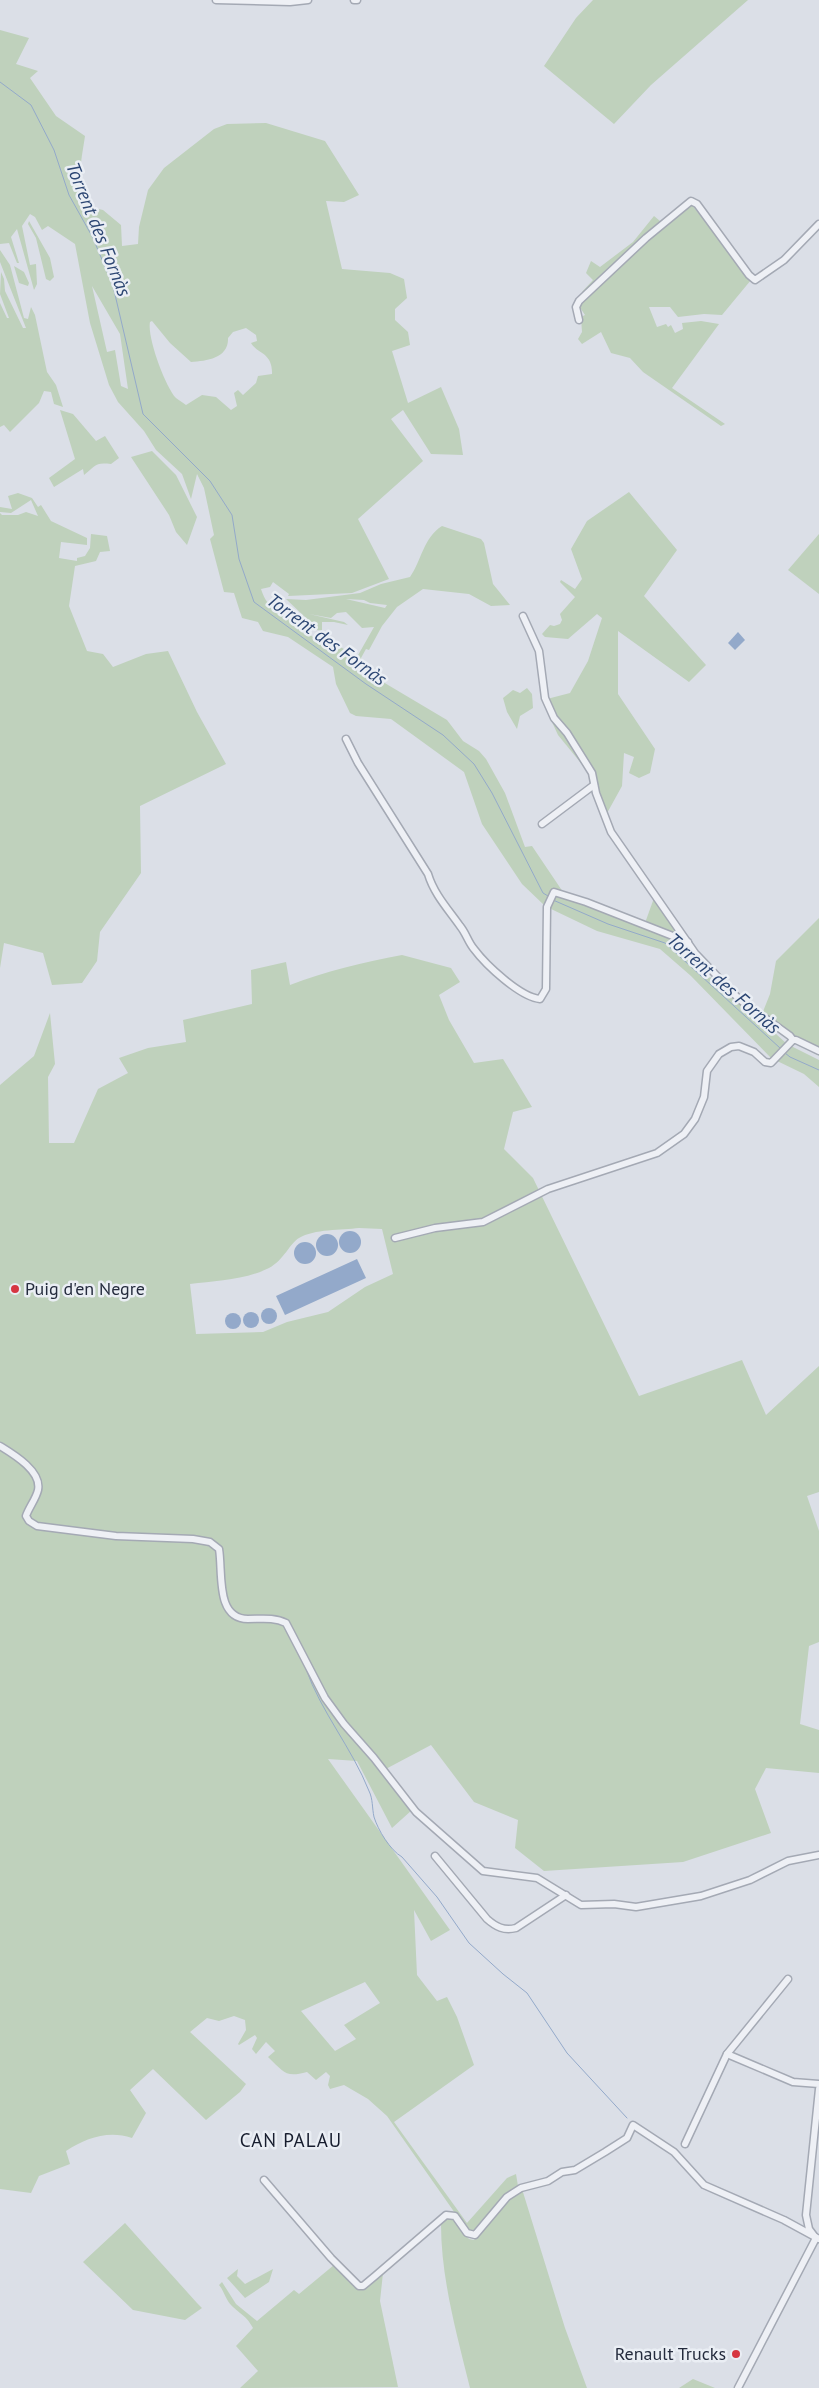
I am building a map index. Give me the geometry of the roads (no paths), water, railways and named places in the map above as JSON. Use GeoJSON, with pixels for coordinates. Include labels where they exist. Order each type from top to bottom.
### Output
{"type":"FeatureCollection","features":[{"type":"Feature","properties":{"kind":"street"},"geometry":{"type":"LineString","coordinates":[[216,0],[290,2],[308,0]]}},
{"type":"Feature","properties":{"kind":"street"},"geometry":{"type":"LineString","coordinates":[[579,320],[576,307],[579,301],[646,238],[691,201],[697,204],[749,275],[755,280],[784,260],[819,224]]}},
{"type":"Feature","properties":{"kind":"street"},"geometry":{"type":"LineString","coordinates":[[523,616],[538,651],[544,698],[554,718],[584,758],[592,773],[594,785],[611,832],[695,953],[739,999],[790,1036],[790,1042]]}},
{"type":"Feature","properties":{"kind":"street"},"geometry":{"type":"LineString","coordinates":[[346,739],[358,762],[428,874],[432,887],[464,931],[474,950],[516,991],[540,999],[544,995],[546,988],[547,907],[554,892],[586,902],[688,942]]}},
{"type":"Feature","properties":{"kind":"street"},"geometry":{"type":"LineString","coordinates":[[542,824],[594,785]]}},
{"type":"Feature","properties":{"kind":"street"},"geometry":{"type":"LineString","coordinates":[[395,1238],[435,1228],[483,1222],[548,1189],[657,1153],[673,1144],[690,1126],[701,1106],[708,1072],[719,1054],[731,1047],[739,1046],[754,1052],[765,1062],[774,1062],[790,1042],[796,1040],[819,1051]]}},
{"type":"Feature","properties":{"kind":"street"},"geometry":{"type":"LineString","coordinates":[[0,1446],[21,1461],[38,1480],[38,1490],[26,1516],[37,1526],[116,1536],[193,1539],[210,1542],[219,1549],[225,1603],[231,1615],[239,1619],[280,1619],[286,1623],[325,1698],[416,1812],[483,1871],[537,1878],[581,1905],[650,1906],[701,1896],[750,1880],[788,1861],[819,1855]]}},
{"type":"Feature","properties":{"kind":"street"},"geometry":{"type":"LineString","coordinates":[[435,1856],[487,1919],[496,1926],[507,1930],[516,1928],[566,1895]]}},
{"type":"Feature","properties":{"kind":"street"},"geometry":{"type":"LineString","coordinates":[[686,2144],[727,2054],[788,1979]]}},
{"type":"Feature","properties":{"kind":"street"},"geometry":{"type":"LineString","coordinates":[[727,2054],[793,2082],[819,2084]]}},
{"type":"Feature","properties":{"kind":"street"},"geometry":{"type":"LineString","coordinates":[[817,2239],[809,2229],[806,2215],[819,2089]]}},
{"type":"Feature","properties":{"kind":"street"},"geometry":{"type":"LineString","coordinates":[[264,2180],[331,2258],[359,2286],[363,2286],[446,2215],[455,2216],[467,2233],[475,2235],[506,2198],[521,2188],[548,2181],[562,2172],[575,2170],[627,2138],[633,2125],[674,2152],[704,2185],[784,2220],[817,2239]]}},
{"type":"Feature","properties":{"kind":"street"},"geometry":{"type":"LineString","coordinates":[[738,2388],[817,2239]]}},
{"type":"Feature","properties":{"kind":"water"},"geometry":{"type":"Polygon","coordinates":[[[738,632],[745,640],[735,650],[728,643],[738,632]]]}},
{"type":"Feature","properties":{"kind":"water"},"geometry":{"type":"Polygon","coordinates":[[[350,1231],[358,1234],[361,1242],[358,1250],[350,1253],[342,1250],[339,1242],[342,1234],[350,1231]]]}},
{"type":"Feature","properties":{"kind":"water"},"geometry":{"type":"Polygon","coordinates":[[[327,1234],[335,1237],[338,1245],[335,1253],[327,1256],[319,1253],[316,1245],[319,1237],[327,1234]]]}},
{"type":"Feature","properties":{"kind":"water"},"geometry":{"type":"Polygon","coordinates":[[[305,1242],[313,1245],[316,1253],[313,1261],[305,1264],[297,1261],[294,1253],[297,1245],[305,1242]]]}},
{"type":"Feature","properties":{"kind":"water"},"geometry":{"type":"Polygon","coordinates":[[[357,1259],[366,1278],[285,1315],[276,1296],[357,1259]]]}},
{"type":"Feature","properties":{"kind":"water"},"geometry":{"type":"Polygon","coordinates":[[[266,1308],[272,1308],[277,1313],[275,1322],[266,1324],[261,1319],[261,1313],[266,1308]]]}},
{"type":"Feature","properties":{"kind":"water"},"geometry":{"type":"Polygon","coordinates":[[[248,1312],[254,1312],[259,1317],[257,1326],[248,1328],[243,1323],[243,1317],[248,1312]]]}},
{"type":"Feature","properties":{"kind":"water"},"geometry":{"type":"Polygon","coordinates":[[[230,1313],[236,1313],[241,1318],[239,1327],[230,1329],[225,1324],[225,1318],[230,1313]]]}},
{"type":"Feature","properties":{"kind":"waterway","name":"Torrent des Fornàs"},"geometry":{"type":"LineString","coordinates":[[0,82],[31,105],[54,150],[69,195],[93,238],[113,286],[143,414],[210,481],[232,515],[239,559],[254,602],[366,684],[443,735],[474,764],[492,793],[543,893],[548,896]]}},
{"type":"Feature","properties":{"kind":"waterway","name":"Torrent des Fornàs"},"geometry":{"type":"LineString","coordinates":[[553,900],[608,924],[665,943],[780,1048]]}},
{"type":"Feature","properties":{"kind":"waterway","name":"Torrent des Fornàs"},"geometry":{"type":"LineString","coordinates":[[785,1053],[819,1070]]}},
{"type":"Feature","properties":{"kind":"waterway"},"geometry":{"type":"LineString","coordinates":[[306,1669],[312,1685],[362,1775],[371,1797],[374,1817],[385,1839],[437,1897],[469,1943],[527,1993],[567,2053],[627,2118]]}},
{"type":"Feature","properties":{"kind":"place","name":"Puig d'en Negre"},"geometry":{"type":"Point","coordinates":[15,1289]}},
{"type":"Feature","properties":{"kind":"place","name":"Renault Trucks"},"geometry":{"type":"Point","coordinates":[736,2354]}},
{"type":"Feature","properties":{"kind":"district","name":"CAN PALAU"},"geometry":{"type":"Point","coordinates":[291,2140]}}]}
